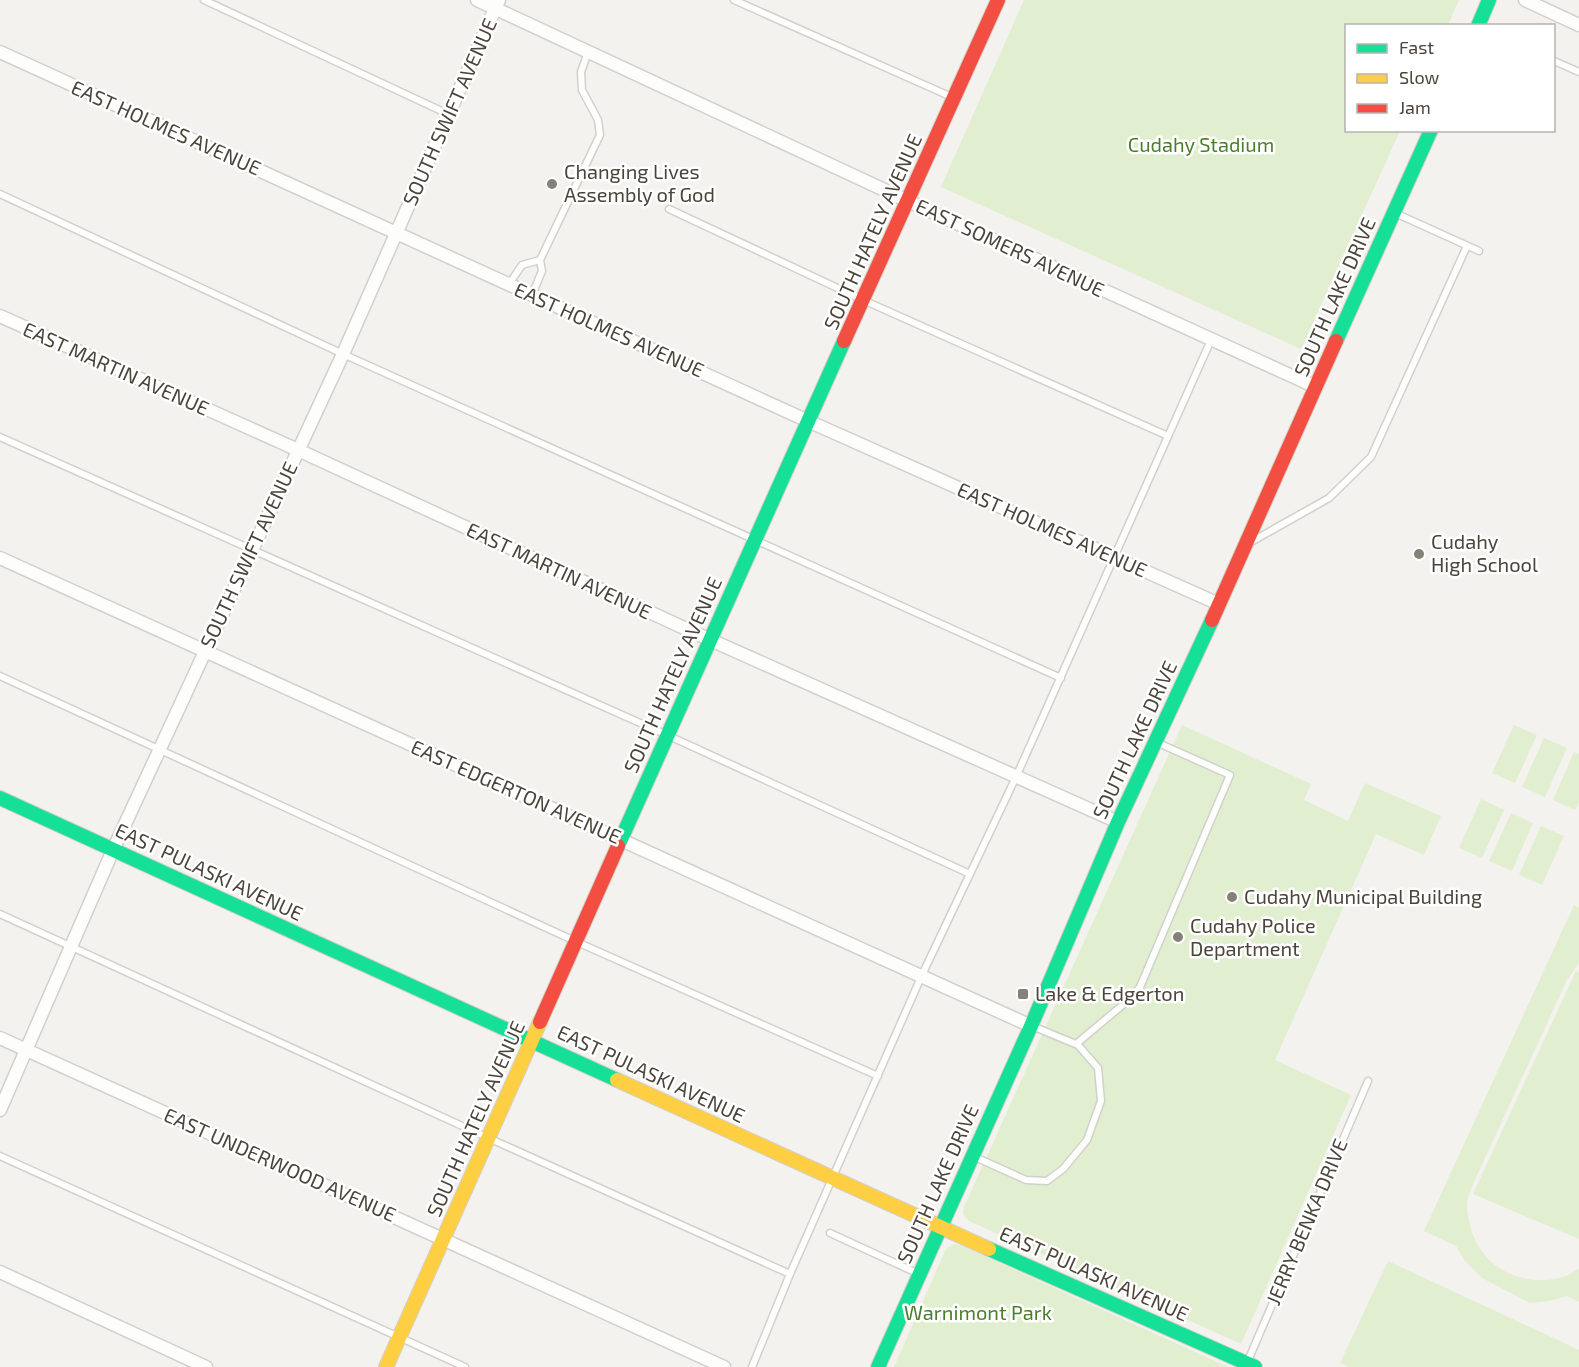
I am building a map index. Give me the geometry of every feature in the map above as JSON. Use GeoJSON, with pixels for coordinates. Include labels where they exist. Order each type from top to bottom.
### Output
{"type":"FeatureCollection","features":[{"type":"Feature","properties":{"kind":"street","name":"EAST SOMERS AVENUE"},"geometry":{"type":"LineString","coordinates":[[477,0],[497,4],[588,51],[908,201],[1316,387]]}},
{"type":"Feature","properties":{"kind":"street"},"geometry":{"type":"LineString","coordinates":[[1479,24],[1489,0]]}},
{"type":"Feature","properties":{"kind":"street"},"geometry":{"type":"LineString","coordinates":[[1525,0],[1579,25]]}},
{"type":"Feature","properties":{"kind":"street","name":"SOUTH HATELY AVENUE"},"geometry":{"type":"LineString","coordinates":[[386,1367],[754,540],[954,98],[993,2]]}},
{"type":"Feature","properties":{"kind":"street","name":"SOUTH SWIFT AVENUE"},"geometry":{"type":"LineString","coordinates":[[0,1110],[113,850],[343,354],[497,4]]}},
{"type":"Feature","properties":{"kind":"street","name":"EAST HOLMES AVENUE"},"geometry":{"type":"LineString","coordinates":[[0,52],[808,421],[1219,604]]}},
{"type":"Feature","properties":{"kind":"street","name":"SOUTH LAKE DRIVE"},"geometry":{"type":"LineString","coordinates":[[878,1367],[1031,1026],[1118,822],[1219,604],[1430,132]]}},
{"type":"Feature","properties":{"kind":"street","name":"EAST MARTIN AVENUE"},"geometry":{"type":"LineString","coordinates":[[0,316],[298,450],[710,640],[1118,822]]}},
{"type":"Feature","properties":{"kind":"street","name":"EAST EDGERTON AVENUE"},"geometry":{"type":"LineString","coordinates":[[0,558],[1031,1026]]}},
{"type":"Feature","properties":{"kind":"street","name":"EAST PULASKI AVENUE"},"geometry":{"type":"LineString","coordinates":[[0,798],[833,1179],[1250,1365]]}},
{"type":"Feature","properties":{"kind":"street","name":"EAST UNDERWOOD AVENUE"},"geometry":{"type":"LineString","coordinates":[[0,1038],[724,1367]]}},
{"type":"Feature","properties":{"kind":"street"},"geometry":{"type":"LineString","coordinates":[[0,1272],[206,1367]]}},
{"type":"Feature","properties":{"kind":"lane"},"geometry":{"type":"LineString","coordinates":[[204,0],[449,114]]}},
{"type":"Feature","properties":{"kind":"lane"},"geometry":{"type":"LineString","coordinates":[[734,0],[954,98]]}},
{"type":"Feature","properties":{"kind":"lane"},"geometry":{"type":"LineString","coordinates":[[532,294],[542,271],[540,260],[600,135],[598,120],[582,90],[580,72],[588,51]]}},
{"type":"Feature","properties":{"kind":"lane"},"geometry":{"type":"LineString","coordinates":[[1555,62],[1579,72]]}},
{"type":"Feature","properties":{"kind":"lane"},"geometry":{"type":"LineString","coordinates":[[0,194],[343,354],[1061,678]]}},
{"type":"Feature","properties":{"kind":"lane"},"geometry":{"type":"LineString","coordinates":[[669,209],[863,300],[1168,436]]}},
{"type":"Feature","properties":{"kind":"lane"},"geometry":{"type":"LineString","coordinates":[[1394,213],[1479,251]]}},
{"type":"Feature","properties":{"kind":"lane"},"geometry":{"type":"LineString","coordinates":[[1245,545],[1329,498],[1371,458],[1467,246]]}},
{"type":"Feature","properties":{"kind":"lane"},"geometry":{"type":"LineString","coordinates":[[509,284],[522,265],[540,260]]}},
{"type":"Feature","properties":{"kind":"lane"},"geometry":{"type":"LineString","coordinates":[[752,1367],[790,1274],[922,975],[1016,777],[1211,340]]}},
{"type":"Feature","properties":{"kind":"lane"},"geometry":{"type":"LineString","coordinates":[[0,437],[667,735],[970,874]]}},
{"type":"Feature","properties":{"kind":"lane"},"geometry":{"type":"LineString","coordinates":[[0,676],[577,942],[878,1076]]}},
{"type":"Feature","properties":{"kind":"lane"},"geometry":{"type":"LineString","coordinates":[[1076,1044],[1131,998],[1140,987],[1230,775],[1156,741]]}},
{"type":"Feature","properties":{"kind":"lane"},"geometry":{"type":"LineString","coordinates":[[0,914],[790,1274]]}},
{"type":"Feature","properties":{"kind":"lane"},"geometry":{"type":"LineString","coordinates":[[973,1155],[1026,1180],[1047,1180],[1063,1169],[1087,1140],[1101,1101],[1098,1068],[1076,1044],[1031,1026]]}},
{"type":"Feature","properties":{"kind":"lane","name":"JERRY BENKA DRIVE"},"geometry":{"type":"LineString","coordinates":[[1250,1365],[1368,1082]]}},
{"type":"Feature","properties":{"kind":"lane"},"geometry":{"type":"LineString","coordinates":[[0,1156],[465,1367]]}},
{"type":"Feature","properties":{"kind":"lane"},"geometry":{"type":"LineString","coordinates":[[830,1233],[919,1274]]}},
{"type":"Feature","properties":{"kind":"green space","name":"Cudahy Stadium"},"geometry":{"type":"Polygon","coordinates":[[[1024,0],[1459,0],[1448,24],[1345,24],[1345,132],[1400,132],[1301,349],[941,187],[1024,0]]]}},
{"type":"Feature","properties":{"kind":"green space"},"geometry":{"type":"Polygon","coordinates":[[[1182,725],[1311,784],[1304,800],[1348,821],[1365,783],[1441,816],[1424,855],[1376,834],[1275,1060],[1351,1095],[1241,1344],[969,1221],[963,1214],[964,1207],[1182,725]]]}},
{"type":"Feature","properties":{"kind":"green space"},"geometry":{"type":"Polygon","coordinates":[[[1514,725],[1537,735],[1515,783],[1492,773],[1514,725]]]}},
{"type":"Feature","properties":{"kind":"green space"},"geometry":{"type":"Polygon","coordinates":[[[1544,738],[1567,748],[1545,797],[1522,787],[1544,738]]]}},
{"type":"Feature","properties":{"kind":"green space"},"geometry":{"type":"Polygon","coordinates":[[[1574,752],[1579,754],[1579,802],[1575,810],[1553,800],[1574,752]]]}},
{"type":"Feature","properties":{"kind":"green space"},"geometry":{"type":"Polygon","coordinates":[[[1481,799],[1504,810],[1482,858],[1459,848],[1481,799]]]}},
{"type":"Feature","properties":{"kind":"green space"},"geometry":{"type":"Polygon","coordinates":[[[1511,813],[1533,823],[1512,871],[1489,861],[1511,813]]]}},
{"type":"Feature","properties":{"kind":"green space"},"geometry":{"type":"Polygon","coordinates":[[[1541,826],[1564,836],[1542,885],[1519,875],[1541,826]]]}},
{"type":"Feature","properties":{"kind":"green space"},"geometry":{"type":"Polygon","coordinates":[[[1574,905],[1579,908],[1579,963],[1567,980],[1473,1184],[1467,1202],[1470,1225],[1480,1249],[1497,1266],[1508,1273],[1532,1280],[1550,1280],[1567,1275],[1579,1268],[1579,1302],[1567,1296],[1530,1303],[1482,1278],[1465,1261],[1456,1246],[1424,1231],[1574,905]]]}},
{"type":"Feature","properties":{"kind":"green space"},"geometry":{"type":"Polygon","coordinates":[[[1576,971],[1579,973],[1579,1239],[1473,1194],[1576,971]]]}},
{"type":"Feature","properties":{"kind":"green space","name":"Warnimont Park"},"geometry":{"type":"Polygon","coordinates":[[[954,1244],[1228,1367],[894,1367],[946,1249],[954,1244]]]}},
{"type":"Feature","properties":{"kind":"green space"},"geometry":{"type":"Polygon","coordinates":[[[1388,1261],[1579,1350],[1579,1367],[1349,1367],[1340,1363],[1388,1261]]]}},
{"type":"Feature","properties":{"kind":"traffic: fast"},"geometry":{"type":"LineString","coordinates":[[1479,24],[1489,0]]}},
{"type":"Feature","properties":{"kind":"traffic: fast"},"geometry":{"type":"LineString","coordinates":[[1336,341],[1430,132]]}},
{"type":"Feature","properties":{"kind":"traffic: fast"},"geometry":{"type":"LineString","coordinates":[[618,846],[844,341]]}},
{"type":"Feature","properties":{"kind":"traffic: fast"},"geometry":{"type":"LineString","coordinates":[[878,1367],[1031,1026],[1118,822],[1212,620]]}},
{"type":"Feature","properties":{"kind":"traffic: fast"},"geometry":{"type":"LineString","coordinates":[[0,798],[617,1080]]}},
{"type":"Feature","properties":{"kind":"traffic: fast"},"geometry":{"type":"LineString","coordinates":[[989,1249],[1255,1367]]}},
{"type":"Feature","properties":{"kind":"traffic: slow"},"geometry":{"type":"LineString","coordinates":[[386,1367],[540,1022]]}},
{"type":"Feature","properties":{"kind":"traffic: slow"},"geometry":{"type":"LineString","coordinates":[[617,1080],[989,1249]]}},
{"type":"Feature","properties":{"kind":"traffic: jam"},"geometry":{"type":"LineString","coordinates":[[844,341],[998,0]]}},
{"type":"Feature","properties":{"kind":"traffic: jam"},"geometry":{"type":"LineString","coordinates":[[1212,620],[1336,341]]}},
{"type":"Feature","properties":{"kind":"traffic: jam"},"geometry":{"type":"LineString","coordinates":[[540,1022],[618,846]]}},
{"type":"Feature","properties":{"kind":"place","name":"Changing Lives Assembly of God"},"geometry":{"type":"Point","coordinates":[552,184]}},
{"type":"Feature","properties":{"kind":"place","name":"Cudahy High School"},"geometry":{"type":"Point","coordinates":[1419,554]}},
{"type":"Feature","properties":{"kind":"place","name":"Cudahy Municipal Building"},"geometry":{"type":"Point","coordinates":[1232,897]}},
{"type":"Feature","properties":{"kind":"place","name":"Cudahy Police Department"},"geometry":{"type":"Point","coordinates":[1178,937]}},
{"type":"Feature","properties":{"kind":"place","name":"Lake & Edgerton"},"geometry":{"type":"Point","coordinates":[1023,994]}}]}
